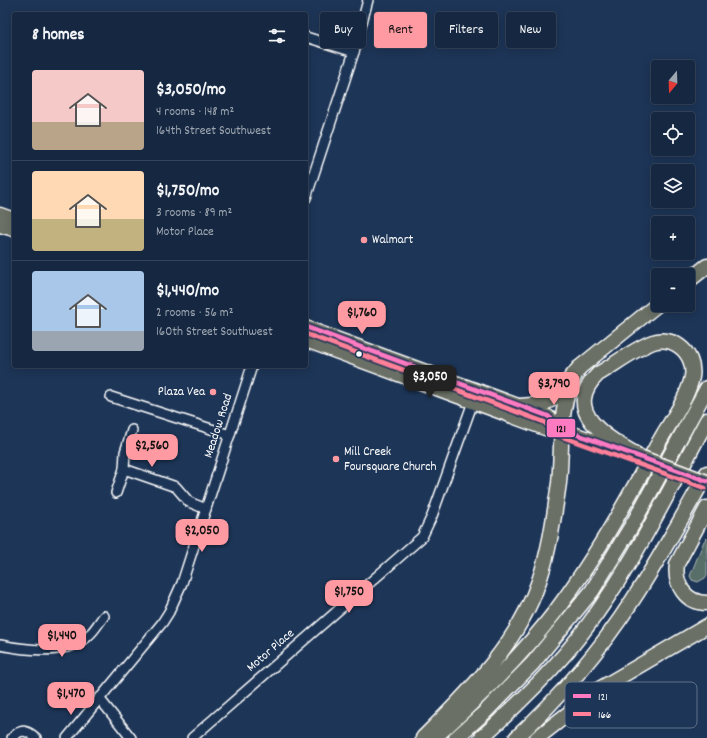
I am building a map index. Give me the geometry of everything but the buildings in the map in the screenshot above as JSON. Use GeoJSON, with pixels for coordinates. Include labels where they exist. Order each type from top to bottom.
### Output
{"type":"FeatureCollection","features":[{"type":"Feature","properties":{"kind":"highway"},"geometry":{"type":"LineString","coordinates":[[695,275],[707,266]]}},
{"type":"Feature","properties":{"kind":"highway"},"geometry":{"type":"LineString","coordinates":[[520,406],[543,404],[554,398],[579,368],[651,310]]}},
{"type":"Feature","properties":{"kind":"highway"},"geometry":{"type":"LineString","coordinates":[[434,738],[477,699],[526,647],[572,588],[623,506],[680,403],[692,378],[692,365],[687,354],[677,344],[671,342],[658,341],[646,345],[598,374],[592,380],[586,391],[584,402],[585,410],[595,428],[637,455]]}},
{"type":"Feature","properties":{"kind":"highway"},"geometry":{"type":"LineString","coordinates":[[424,738],[476,684],[491,666],[515,631],[536,591],[551,535],[561,461],[563,413],[570,385],[579,368]]}},
{"type":"Feature","properties":{"kind":"highway"},"geometry":{"type":"LineString","coordinates":[[456,738],[484,713],[534,663],[592,591],[634,522],[707,388]]}},
{"type":"Feature","properties":{"kind":"highway"},"geometry":{"type":"LineString","coordinates":[[481,738],[535,688],[566,653],[602,605],[637,550],[707,420]]}},
{"type":"Feature","properties":{"kind":"highway"},"geometry":{"type":"LineString","coordinates":[[492,738],[534,698],[563,665],[615,598],[707,435]]}},
{"type":"Feature","properties":{"kind":"highway"},"geometry":{"type":"LineString","coordinates":[[570,682],[612,630],[649,574],[707,473]]}},
{"type":"Feature","properties":{"kind":"highway"},"geometry":{"type":"LineString","coordinates":[[707,508],[677,564],[676,573],[678,585],[686,596],[697,602],[707,603]]}},
{"type":"Feature","properties":{"kind":"highway"},"geometry":{"type":"LineString","coordinates":[[611,682],[707,626]]}},
{"type":"Feature","properties":{"kind":"highway"},"geometry":{"type":"LineString","coordinates":[[516,738],[565,688]]}},
{"type":"Feature","properties":{"kind":"highway"},"geometry":{"type":"LineString","coordinates":[[537,738],[565,716]]}},
{"type":"Feature","properties":{"kind":"main road"},"geometry":{"type":"LineString","coordinates":[[0,214],[12,218]]}},
{"type":"Feature","properties":{"kind":"main road"},"geometry":{"type":"LineString","coordinates":[[0,226],[12,229]]}},
{"type":"Feature","properties":{"kind":"main road"},"geometry":{"type":"LineString","coordinates":[[308,328],[548,416],[562,429]]}},
{"type":"Feature","properties":{"kind":"main road"},"geometry":{"type":"LineString","coordinates":[[308,342],[544,429],[562,429],[707,481]]}},
{"type":"Feature","properties":{"kind":"street"},"geometry":{"type":"LineString","coordinates":[[308,192],[354,52],[368,0]]}},
{"type":"Feature","properties":{"kind":"street"},"geometry":{"type":"LineString","coordinates":[[308,39],[354,52]]}},
{"type":"Feature","properties":{"kind":"street","name":"Meadow Road"},"geometry":{"type":"LineString","coordinates":[[67,738],[169,612],[182,583],[251,368]]}},
{"type":"Feature","properties":{"kind":"street"},"geometry":{"type":"LineString","coordinates":[[111,397],[230,435]]}},
{"type":"Feature","properties":{"kind":"street","name":"Motor Place"},"geometry":{"type":"LineString","coordinates":[[192,738],[422,537],[432,516],[473,402]]}},
{"type":"Feature","properties":{"kind":"street"},"geometry":{"type":"LineString","coordinates":[[116,493],[124,469],[125,452],[132,430]]}},
{"type":"Feature","properties":{"kind":"street"},"geometry":{"type":"LineString","coordinates":[[124,469],[176,487],[189,502],[206,509]]}},
{"type":"Feature","properties":{"kind":"street"},"geometry":{"type":"LineString","coordinates":[[0,645],[26,650],[72,646],[89,636],[104,616]]}},
{"type":"Feature","properties":{"kind":"street"},"geometry":{"type":"LineString","coordinates":[[99,698],[131,738]]}},
{"type":"Feature","properties":{"kind":"street"},"geometry":{"type":"LineString","coordinates":[[12,738],[17,733],[22,731],[29,732],[36,738]]}},
{"type":"Feature","properties":{"kind":"green space"},"geometry":{"type":"Polygon","coordinates":[[[707,538],[707,575],[698,582],[692,580],[690,576],[704,541],[707,538]]]}},
{"type":"Feature","properties":{"kind":"transit line","name":"121"},"geometry":{"type":"LineString","coordinates":[[308,328],[548,416],[562,429],[707,481]]}},
{"type":"Feature","properties":{"kind":"transit line","name":"166"},"geometry":{"type":"LineString","coordinates":[[308,335],[544,422],[560,436],[705,488]]}},
{"type":"Feature","properties":{"kind":"place","name":"Walmart"},"geometry":{"type":"Point","coordinates":[364,240]}},
{"type":"Feature","properties":{"kind":"place","name":"Plaza Vea"},"geometry":{"type":"Point","coordinates":[213,392]}},
{"type":"Feature","properties":{"kind":"place","name":"Mill Creek Foursquare Church"},"geometry":{"type":"Point","coordinates":[336,459]}}]}
